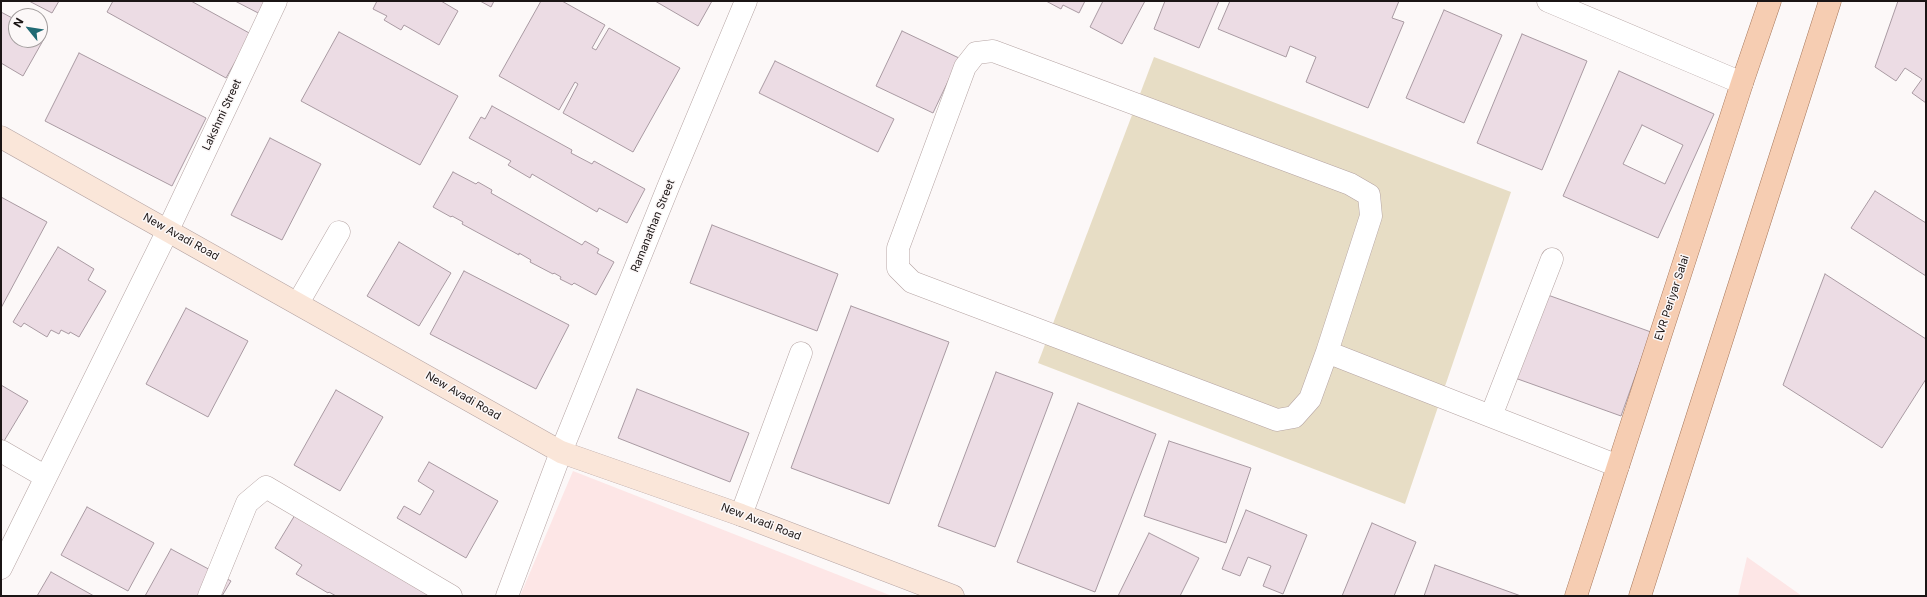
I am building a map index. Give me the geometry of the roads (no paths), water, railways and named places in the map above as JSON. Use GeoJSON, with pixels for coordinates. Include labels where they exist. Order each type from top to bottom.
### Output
{"type":"FeatureCollection","features":[{"type":"Feature","properties":{"kind":"main road","name":"EVR Periyar Salai"},"geometry":{"type":"LineString","coordinates":[[1576,596],[1742,83],[1770,1]]}},
{"type":"Feature","properties":{"kind":"main road"},"geometry":{"type":"LineString","coordinates":[[1640,596],[1830,1]]}},
{"type":"Feature","properties":{"kind":"main road","name":"New Avadi Road"},"geometry":{"type":"LineString","coordinates":[[1,137],[561,452],[741,515],[953,596]]}},
{"type":"Feature","properties":{"kind":"street","name":"Lakshmi Street"},"geometry":{"type":"LineString","coordinates":[[1,568],[168,230],[276,1]]}},
{"type":"Feature","properties":{"kind":"street","name":"Ramanathan Street"},"geometry":{"type":"LineString","coordinates":[[507,596],[561,452],[669,185],[746,1]]}},
{"type":"Feature","properties":{"kind":"street"},"geometry":{"type":"LineString","coordinates":[[1548,1],[1742,83]]}},
{"type":"Feature","properties":{"kind":"street"},"geometry":{"type":"LineString","coordinates":[[993,51],[1350,184],[1369,195],[1371,216],[1327,352],[1310,399],[1294,417],[1277,420],[912,282],[898,268],[898,248],[965,67],[976,52],[993,51]]}},
{"type":"Feature","properties":{"kind":"street"},"geometry":{"type":"LineString","coordinates":[[298,303],[339,232]]}},
{"type":"Feature","properties":{"kind":"street"},"geometry":{"type":"LineString","coordinates":[[1491,416],[1552,258]]}},
{"type":"Feature","properties":{"kind":"street"},"geometry":{"type":"LineString","coordinates":[[1327,352],[1618,466]]}},
{"type":"Feature","properties":{"kind":"street"},"geometry":{"type":"LineString","coordinates":[[741,515],[801,353]]}},
{"type":"Feature","properties":{"kind":"street"},"geometry":{"type":"LineString","coordinates":[[1,451],[46,477]]}},
{"type":"Feature","properties":{"kind":"street"},"geometry":{"type":"LineString","coordinates":[[209,596],[247,503],[266,487],[451,596]]}}]}
